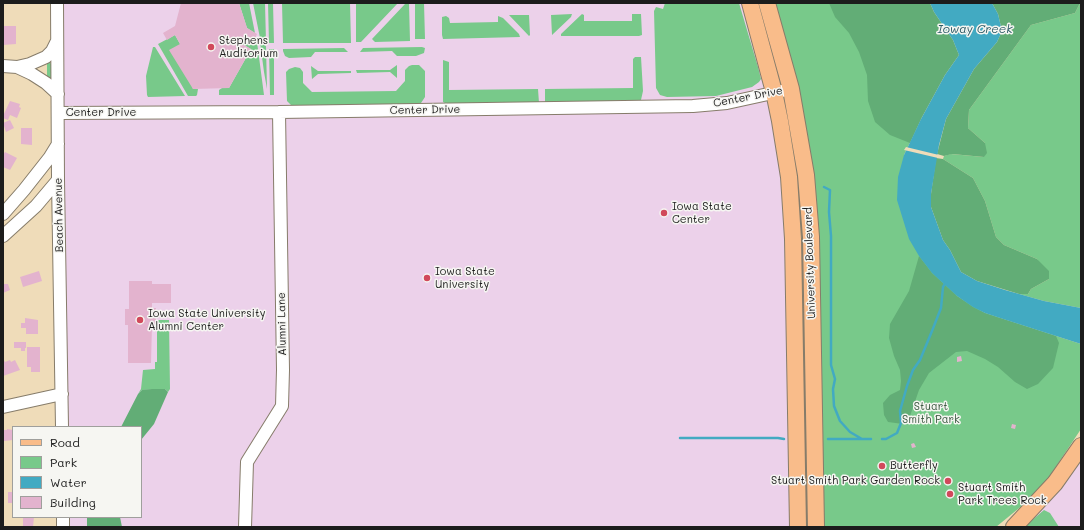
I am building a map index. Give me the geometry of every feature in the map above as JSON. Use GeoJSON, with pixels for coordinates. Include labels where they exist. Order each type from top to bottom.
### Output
{"type":"FeatureCollection","features":[{"type":"Feature","properties":{"kind":"main road","name":"University Boulevard"},"geometry":{"type":"LineString","coordinates":[[750,3],[774,92],[789,177],[793,239],[798,527]]}},
{"type":"Feature","properties":{"kind":"main road","name":"University Boulevard"},"geometry":{"type":"LineString","coordinates":[[767,3],[791,89],[806,175],[811,237],[816,527]]}},
{"type":"Feature","properties":{"kind":"main road"},"geometry":{"type":"LineString","coordinates":[[1002,527],[1019,521],[1055,483],[1081,446]]}},
{"type":"Feature","properties":{"kind":"street","name":"Beach Avenue"},"geometry":{"type":"LineString","coordinates":[[57,3],[62,426]]}},
{"type":"Feature","properties":{"kind":"street"},"geometry":{"type":"LineString","coordinates":[[3,66],[16,67],[30,64],[46,57],[58,41]]}},
{"type":"Feature","properties":{"kind":"street"},"geometry":{"type":"LineString","coordinates":[[16,67],[40,79],[58,94]]}},
{"type":"Feature","properties":{"kind":"street","name":"Center Drive"},"geometry":{"type":"LineString","coordinates":[[58,113],[279,112],[699,105],[727,103],[791,89]]}},
{"type":"Feature","properties":{"kind":"street","name":"Alumni Lane"},"geometry":{"type":"LineString","coordinates":[[245,527],[247,462],[282,406],[283,370],[279,112]]}},
{"type":"Feature","properties":{"kind":"street"},"geometry":{"type":"LineString","coordinates":[[3,214],[50,157],[58,143]]}},
{"type":"Feature","properties":{"kind":"street"},"geometry":{"type":"LineString","coordinates":[[3,236],[36,206],[58,180]]}},
{"type":"Feature","properties":{"kind":"street"},"geometry":{"type":"LineString","coordinates":[[3,407],[62,394]]}},
{"type":"Feature","properties":{"kind":"shaded area","name":"Iowa State University"},"geometry":{"type":"Polygon","coordinates":[[[57,3],[750,3],[780,121],[797,443],[818,443],[832,527],[63,527],[63,518],[142,518],[142,426],[62,426],[57,3]]]}},
{"type":"Feature","properties":{"kind":"shaded area"},"geometry":{"type":"Polygon","coordinates":[[[1081,459],[1081,527],[1014,527],[1081,459]]]}},
{"type":"Feature","properties":{"kind":"green space"},"geometry":{"type":"Polygon","coordinates":[[[239,3],[249,3],[255,33],[247,28],[239,3]]]}},
{"type":"Feature","properties":{"kind":"green space"},"geometry":{"type":"Polygon","coordinates":[[[253,3],[265,3],[266,42],[260,38],[253,3]]]}},
{"type":"Feature","properties":{"kind":"green space"},"geometry":{"type":"Polygon","coordinates":[[[268,3],[273,3],[274,43],[269,43],[268,3]]]}},
{"type":"Feature","properties":{"kind":"green space"},"geometry":{"type":"Polygon","coordinates":[[[282,3],[350,3],[351,43],[283,43],[282,3]]]}},
{"type":"Feature","properties":{"kind":"green space"},"geometry":{"type":"Polygon","coordinates":[[[356,3],[398,3],[361,42],[356,42],[356,3]]]}},
{"type":"Feature","properties":{"kind":"green space"},"geometry":{"type":"Polygon","coordinates":[[[415,3],[424,3],[425,39],[415,39],[415,3]]]}},
{"type":"Feature","properties":{"kind":"green space"},"geometry":{"type":"Polygon","coordinates":[[[665,3],[739,3],[758,67],[761,79],[759,82],[752,87],[716,96],[667,97],[660,95],[656,88],[654,11],[656,7],[663,9],[665,3]]]}},
{"type":"Feature","properties":{"kind":"green space","name":"Stuart Smith Park"},"geometry":{"type":"Polygon","coordinates":[[[772,3],[930,3],[921,119],[904,155],[957,296],[985,313],[1081,344],[1081,429],[1047,480],[1024,504],[996,527],[820,527],[815,240],[772,3]]]}},
{"type":"Feature","properties":{"kind":"green space"},"geometry":{"type":"Polygon","coordinates":[[[829,3],[930,3],[934,12],[953,40],[959,55],[945,75],[921,119],[910,143],[890,135],[875,122],[868,101],[867,75],[859,52],[849,33],[835,17],[829,3]]]}},
{"type":"Feature","properties":{"kind":"green space"},"geometry":{"type":"Polygon","coordinates":[[[992,3],[1080,3],[1075,13],[1031,25],[969,110],[968,128],[985,143],[987,153],[984,157],[952,154],[944,156],[937,154],[946,119],[974,69],[997,42],[1002,31],[998,14],[992,3]]]}},
{"type":"Feature","properties":{"kind":"green space"},"geometry":{"type":"Polygon","coordinates":[[[1080,3],[1081,308],[1044,301],[1019,294],[1028,294],[1031,289],[1049,279],[1037,259],[1004,245],[996,237],[985,201],[973,178],[943,159],[944,156],[951,154],[984,157],[985,143],[968,128],[969,110],[1031,25],[1075,13],[1080,3]]]}},
{"type":"Feature","properties":{"kind":"green space"},"geometry":{"type":"Polygon","coordinates":[[[405,4],[409,4],[410,41],[375,42],[372,39],[405,4]]]}},
{"type":"Feature","properties":{"kind":"green space"},"geometry":{"type":"Polygon","coordinates":[[[572,14],[571,17],[552,35],[551,15],[572,14]]]}},
{"type":"Feature","properties":{"kind":"green space"},"geometry":{"type":"Polygon","coordinates":[[[582,14],[584,15],[584,21],[632,21],[632,14],[641,14],[642,35],[561,36],[561,34],[582,14]]]}},
{"type":"Feature","properties":{"kind":"green space"},"geometry":{"type":"Polygon","coordinates":[[[509,15],[529,15],[529,36],[509,15]]]}},
{"type":"Feature","properties":{"kind":"green space"},"geometry":{"type":"Polygon","coordinates":[[[446,16],[449,18],[450,23],[498,22],[498,16],[503,18],[519,34],[520,37],[443,39],[442,17],[446,16]]]}},
{"type":"Feature","properties":{"kind":"green space"},"geometry":{"type":"Polygon","coordinates":[[[175,35],[180,44],[193,89],[198,89],[196,96],[188,96],[158,44],[175,35]]]}},
{"type":"Feature","properties":{"kind":"green space"},"geometry":{"type":"Polygon","coordinates":[[[246,37],[254,39],[257,42],[264,95],[219,95],[219,90],[222,88],[229,88],[251,49],[242,44],[246,37]]]}},
{"type":"Feature","properties":{"kind":"green space"},"geometry":{"type":"Polygon","coordinates":[[[260,42],[266,46],[267,89],[264,72],[260,42]]]}},
{"type":"Feature","properties":{"kind":"green space"},"geometry":{"type":"Polygon","coordinates":[[[153,47],[155,47],[185,96],[148,97],[146,76],[153,47]]]}},
{"type":"Feature","properties":{"kind":"green space"},"geometry":{"type":"Polygon","coordinates":[[[344,48],[348,52],[315,52],[311,57],[289,58],[285,56],[283,51],[283,49],[344,48]]]}},
{"type":"Feature","properties":{"kind":"green space"},"geometry":{"type":"Polygon","coordinates":[[[363,48],[425,48],[424,53],[416,56],[397,56],[392,51],[360,52],[363,48]]]}},
{"type":"Feature","properties":{"kind":"green space"},"geometry":{"type":"Polygon","coordinates":[[[269,49],[274,49],[274,95],[270,95],[269,49]]]}},
{"type":"Feature","properties":{"kind":"green space"},"geometry":{"type":"Polygon","coordinates":[[[635,57],[641,57],[643,91],[641,100],[545,103],[545,89],[633,88],[633,59],[635,57]]]}},
{"type":"Feature","properties":{"kind":"green space"},"geometry":{"type":"Polygon","coordinates":[[[443,60],[449,62],[449,90],[538,89],[539,103],[445,103],[443,102],[443,60]]]}},
{"type":"Feature","properties":{"kind":"green space"},"geometry":{"type":"Polygon","coordinates":[[[50,62],[51,81],[47,78],[47,63],[50,62]]]}},
{"type":"Feature","properties":{"kind":"green space"},"geometry":{"type":"Polygon","coordinates":[[[397,65],[397,78],[390,72],[357,73],[356,70],[390,70],[397,65]]]}},
{"type":"Feature","properties":{"kind":"green space"},"geometry":{"type":"Polygon","coordinates":[[[412,65],[419,65],[425,71],[425,97],[421,103],[414,105],[296,106],[291,105],[287,101],[286,72],[295,67],[300,68],[303,72],[303,83],[312,92],[396,91],[405,81],[405,70],[412,65]]]}},
{"type":"Feature","properties":{"kind":"green space"},"geometry":{"type":"Polygon","coordinates":[[[311,66],[318,71],[351,71],[351,73],[318,74],[312,79],[311,66]]]}},
{"type":"Feature","properties":{"kind":"green space"},"geometry":{"type":"Polygon","coordinates":[[[936,158],[943,159],[973,178],[985,201],[996,237],[1004,245],[1037,259],[1049,271],[1049,279],[1031,289],[1028,294],[1019,294],[977,281],[961,272],[943,240],[931,207],[931,194],[936,158]]]}},
{"type":"Feature","properties":{"kind":"green space"},"geometry":{"type":"Polygon","coordinates":[[[919,256],[932,273],[957,296],[973,307],[985,313],[1056,336],[1059,343],[1053,368],[1038,384],[1027,389],[1015,382],[998,367],[985,359],[967,351],[956,352],[929,373],[919,390],[910,416],[903,424],[888,422],[884,415],[883,403],[890,395],[900,390],[901,381],[900,370],[889,338],[890,324],[909,291],[919,256]]]}},
{"type":"Feature","properties":{"kind":"green space"},"geometry":{"type":"Polygon","coordinates":[[[157,320],[169,320],[170,389],[168,392],[165,389],[142,390],[138,394],[141,389],[143,370],[155,369],[155,362],[157,362],[157,320]]]}},
{"type":"Feature","properties":{"kind":"green space"},"geometry":{"type":"Polygon","coordinates":[[[165,389],[168,392],[154,424],[142,439],[142,426],[122,426],[138,394],[142,390],[165,389]]]}},
{"type":"Feature","properties":{"kind":"green space"},"geometry":{"type":"Polygon","coordinates":[[[1044,510],[1050,513],[1059,527],[1024,527],[1044,510]]]}},
{"type":"Feature","properties":{"kind":"green space"},"geometry":{"type":"Polygon","coordinates":[[[87,518],[120,518],[122,527],[87,527],[87,518]]]}},
{"type":"Feature","properties":{"kind":"water","name":"Ioway Creek"},"geometry":{"type":"Polygon","coordinates":[[[930,3],[992,3],[998,14],[1002,31],[997,42],[974,69],[946,119],[939,145],[931,194],[931,207],[943,240],[961,272],[977,281],[1044,301],[1081,308],[1081,344],[985,313],[973,307],[957,296],[932,273],[919,256],[909,239],[897,200],[898,177],[904,155],[921,119],[945,75],[959,55],[953,40],[934,12],[930,3]]]}},
{"type":"Feature","properties":{"kind":"pier"},"geometry":{"type":"Polygon","coordinates":[[[906,147],[939,155],[938,158],[904,150],[906,147]]]}},
{"type":"Feature","properties":{"kind":"building","name":"Stephens Auditorium"},"geometry":{"type":"Polygon","coordinates":[[[181,3],[239,3],[247,28],[257,34],[254,41],[246,37],[242,44],[251,49],[229,88],[193,89],[169,50],[180,44],[175,35],[167,40],[163,33],[175,26],[181,3]]]}},
{"type":"Feature","properties":{"kind":"building"},"geometry":{"type":"Polygon","coordinates":[[[3,26],[16,26],[16,44],[3,45],[3,26]]]}},
{"type":"Feature","properties":{"kind":"building"},"geometry":{"type":"Polygon","coordinates":[[[10,101],[20,104],[19,107],[21,108],[17,118],[10,115],[8,120],[3,118],[3,116],[10,101]]]}},
{"type":"Feature","properties":{"kind":"building"},"geometry":{"type":"Polygon","coordinates":[[[10,120],[14,128],[6,132],[3,123],[10,120]]]}},
{"type":"Feature","properties":{"kind":"building"},"geometry":{"type":"Polygon","coordinates":[[[21,128],[32,128],[32,145],[21,144],[21,128]]]}},
{"type":"Feature","properties":{"kind":"building"},"geometry":{"type":"Polygon","coordinates":[[[5,152],[17,158],[10,170],[3,167],[3,155],[5,152]]]}},
{"type":"Feature","properties":{"kind":"building"},"geometry":{"type":"Polygon","coordinates":[[[39,271],[42,281],[23,287],[20,277],[39,271]]]}},
{"type":"Feature","properties":{"kind":"building","name":"Iowa State University Alumni Center"},"geometry":{"type":"Polygon","coordinates":[[[129,281],[152,281],[152,284],[171,284],[171,303],[152,303],[152,308],[156,308],[156,325],[152,325],[151,363],[128,363],[128,325],[125,325],[125,309],[129,309],[129,281]]]}},
{"type":"Feature","properties":{"kind":"building"},"geometry":{"type":"Polygon","coordinates":[[[3,284],[8,284],[10,290],[3,293],[3,284]]]}},
{"type":"Feature","properties":{"kind":"building"},"geometry":{"type":"Polygon","coordinates":[[[25,318],[38,320],[38,334],[26,334],[26,328],[21,328],[21,323],[25,323],[25,318]]]}},
{"type":"Feature","properties":{"kind":"building"},"geometry":{"type":"Polygon","coordinates":[[[14,342],[26,342],[25,351],[21,351],[21,348],[14,348],[14,342]]]}},
{"type":"Feature","properties":{"kind":"building"},"geometry":{"type":"Polygon","coordinates":[[[27,347],[40,347],[40,372],[31,372],[31,367],[27,367],[27,347]]]}},
{"type":"Feature","properties":{"kind":"building"},"geometry":{"type":"Polygon","coordinates":[[[961,356],[962,361],[957,362],[957,357],[961,356]]]}},
{"type":"Feature","properties":{"kind":"building"},"geometry":{"type":"Polygon","coordinates":[[[3,358],[5,362],[15,360],[20,370],[3,376],[3,358]]]}},
{"type":"Feature","properties":{"kind":"building"},"geometry":{"type":"Polygon","coordinates":[[[1012,424],[1016,425],[1015,429],[1011,428],[1012,424]]]}},
{"type":"Feature","properties":{"kind":"building"},"geometry":{"type":"Polygon","coordinates":[[[4,430],[12,430],[12,440],[4,441],[4,430]]]}},
{"type":"Feature","properties":{"kind":"building"},"geometry":{"type":"Polygon","coordinates":[[[914,443],[916,447],[912,448],[911,444],[914,443]]]}},
{"type":"Feature","properties":{"kind":"building"},"geometry":{"type":"Polygon","coordinates":[[[8,492],[12,492],[12,503],[8,503],[8,492]]]}},
{"type":"Feature","properties":{"kind":"building"},"geometry":{"type":"Polygon","coordinates":[[[23,518],[34,518],[33,527],[23,527],[23,518]]]}},
{"type":"Feature","properties":{"kind":"waterway"},"geometry":{"type":"LineString","coordinates":[[824,187],[830,190],[831,365],[835,379],[833,389],[834,406],[840,421],[850,432],[862,439],[871,439]]}},
{"type":"Feature","properties":{"kind":"waterway"},"geometry":{"type":"LineString","coordinates":[[882,439],[886,439],[897,433],[901,423],[900,411],[907,386],[913,370],[920,360],[941,308],[943,287],[946,282]]}},
{"type":"Feature","properties":{"kind":"waterway"},"geometry":{"type":"LineString","coordinates":[[680,438],[784,439]]}},
{"type":"Feature","properties":{"kind":"waterway"},"geometry":{"type":"LineString","coordinates":[[828,439],[861,439]]}},
{"type":"Feature","properties":{"kind":"place","name":"Stephens Auditorium"},"geometry":{"type":"Point","coordinates":[211,47]}},
{"type":"Feature","properties":{"kind":"place","name":"Iowa State Center"},"geometry":{"type":"Point","coordinates":[664,213]}},
{"type":"Feature","properties":{"kind":"place","name":"Iowa State University"},"geometry":{"type":"Point","coordinates":[427,278]}},
{"type":"Feature","properties":{"kind":"place","name":"Iowa State University Alumni Center"},"geometry":{"type":"Point","coordinates":[140,320]}},
{"type":"Feature","properties":{"kind":"place","name":"Butterfly"},"geometry":{"type":"Point","coordinates":[882,466]}},
{"type":"Feature","properties":{"kind":"place","name":"Stuart Smith Park Garden Rock"},"geometry":{"type":"Point","coordinates":[948,481]}},
{"type":"Feature","properties":{"kind":"place","name":"Stuart Smith Park Trees Rock"},"geometry":{"type":"Point","coordinates":[950,494]}}]}
